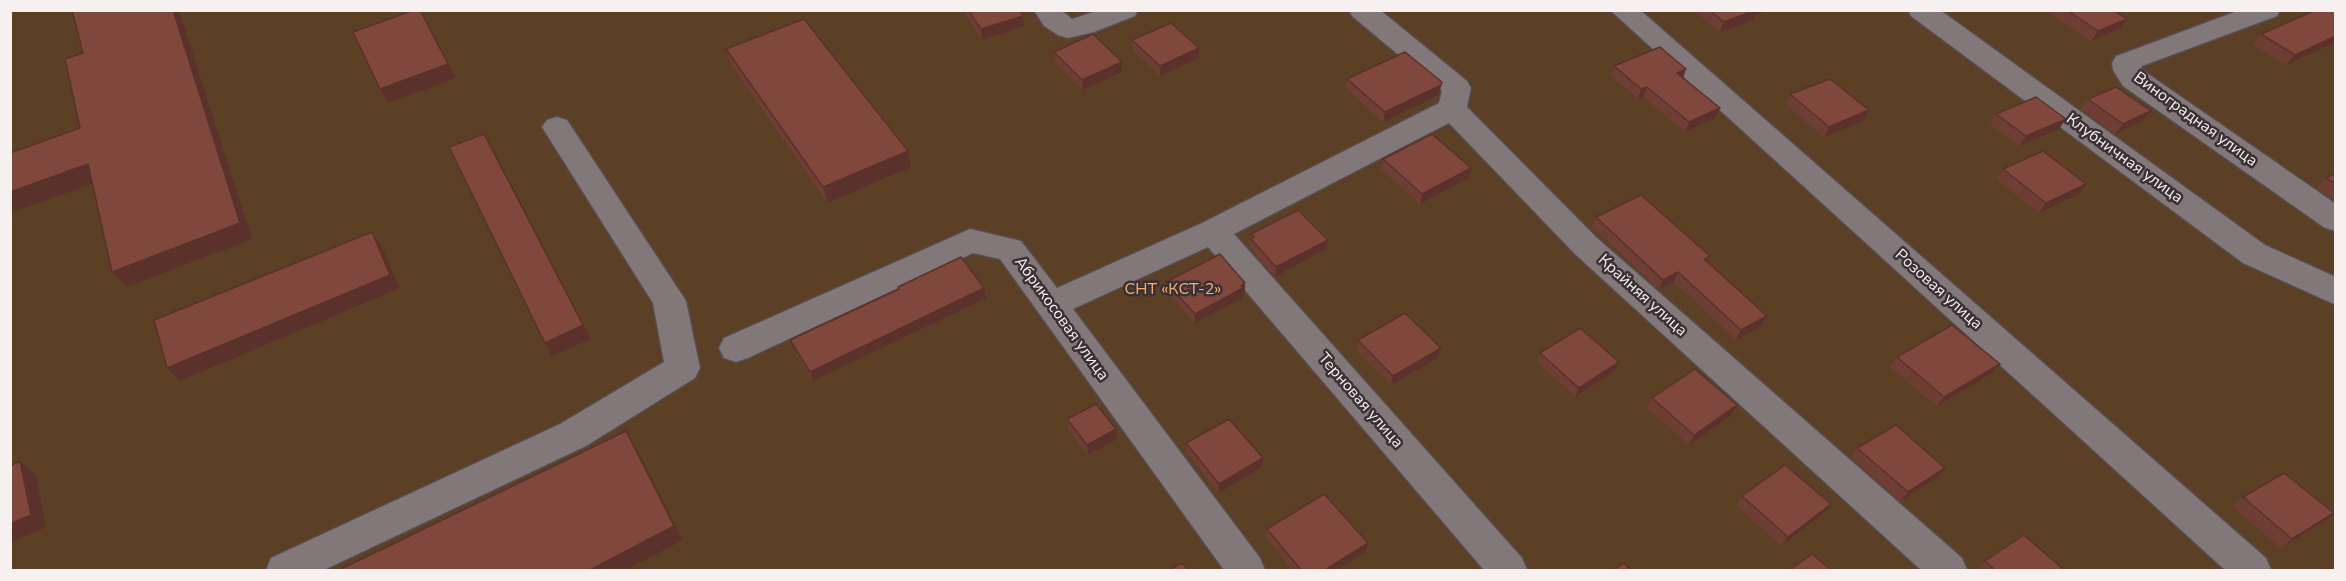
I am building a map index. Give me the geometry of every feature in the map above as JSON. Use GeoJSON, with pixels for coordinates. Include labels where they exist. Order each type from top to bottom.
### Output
{"type":"FeatureCollection","features":[{"type":"Feature","properties":{"kind":"street"},"geometry":{"type":"LineString","coordinates":[[1047,10],[1054,20],[1068,29],[1084,26],[1125,10]]}},
{"type":"Feature","properties":{"kind":"street"},"geometry":{"type":"LineString","coordinates":[[1052,305],[1213,231],[1452,109],[1457,88],[1362,10]]}},
{"type":"Feature","properties":{"kind":"street","name":"Розовая улица"},"geometry":{"type":"LineString","coordinates":[[1623,10],[2252,570]]}},
{"type":"Feature","properties":{"kind":"street","name":"Клубничная улица"},"geometry":{"type":"LineString","coordinates":[[1921,10],[2254,254],[2335,290]]}},
{"type":"Feature","properties":{"kind":"street","name":"Виноградная улица"},"geometry":{"type":"LineString","coordinates":[[2267,10],[2132,60],[2126,63],[2127,70],[2133,78],[2336,220]]}},
{"type":"Feature","properties":{"kind":"street","name":"Крайняя улица"},"geometry":{"type":"LineString","coordinates":[[1452,109],[1586,246],[1948,570]]}},
{"type":"Feature","properties":{"kind":"street"},"geometry":{"type":"LineString","coordinates":[[285,570],[573,435],[683,368],[669,301],[557,127]]}},
{"type":"Feature","properties":{"kind":"street","name":"Терновая улица"},"geometry":{"type":"LineString","coordinates":[[1213,231],[1508,570]]}},
{"type":"Feature","properties":{"kind":"street","name":"Абрикосовая улица"},"geometry":{"type":"LineString","coordinates":[[736,348],[970,241],[1010,249],[1246,570]]}},
{"type":"Feature","properties":{"kind":"green space","name":"СНТ «КСТ-2»"},"geometry":{"type":"Polygon","coordinates":[[[11,11],[2335,11],[2335,570],[11,570],[11,11]]]}},
{"type":"Feature","properties":{"kind":"building"},"geometry":{"type":"Polygon","coordinates":[[[72,10],[173,10],[240,223],[112,272],[88,164],[10,192],[10,153],[80,128],[65,59],[83,53],[72,10]]]}},
{"type":"Feature","properties":{"kind":"building"},"geometry":{"type":"Polygon","coordinates":[[[414,10],[420,10],[448,64],[380,89],[353,32],[414,10]]]}},
{"type":"Feature","properties":{"kind":"building"},"geometry":{"type":"Polygon","coordinates":[[[968,10],[1019,10],[1023,16],[981,29],[968,10]]]}},
{"type":"Feature","properties":{"kind":"building"},"geometry":{"type":"Polygon","coordinates":[[[1709,10],[1756,10],[1724,22],[1709,10]]]}},
{"type":"Feature","properties":{"kind":"building"},"geometry":{"type":"Polygon","coordinates":[[[2067,10],[2113,10],[2127,19],[2098,31],[2067,10]]]}},
{"type":"Feature","properties":{"kind":"building"},"geometry":{"type":"Polygon","coordinates":[[[2316,10],[2336,10],[2336,36],[2295,55],[2261,34],[2316,10]]]}},
{"type":"Feature","properties":{"kind":"building"},"geometry":{"type":"Polygon","coordinates":[[[804,19],[908,151],[823,187],[726,49],[804,19]]]}},
{"type":"Feature","properties":{"kind":"building"},"geometry":{"type":"Polygon","coordinates":[[[1171,23],[1199,48],[1160,66],[1132,40],[1171,23]]]}},
{"type":"Feature","properties":{"kind":"building"},"geometry":{"type":"Polygon","coordinates":[[[1093,34],[1122,62],[1082,80],[1054,52],[1093,34]]]}},
{"type":"Feature","properties":{"kind":"building"},"geometry":{"type":"Polygon","coordinates":[[[1660,47],[1686,69],[1677,73],[1720,108],[1689,122],[1647,87],[1641,89],[1614,66],[1660,47]]]}},
{"type":"Feature","properties":{"kind":"building"},"geometry":{"type":"Polygon","coordinates":[[[1405,52],[1442,82],[1441,85],[1385,112],[1347,79],[1405,52]]]}},
{"type":"Feature","properties":{"kind":"building"},"geometry":{"type":"Polygon","coordinates":[[[1830,79],[1869,110],[1829,127],[1790,94],[1830,79]]]}},
{"type":"Feature","properties":{"kind":"building"},"geometry":{"type":"Polygon","coordinates":[[[2116,87],[2151,111],[2123,124],[2088,99],[2116,87]]]}},
{"type":"Feature","properties":{"kind":"building"},"geometry":{"type":"Polygon","coordinates":[[[2036,97],[2066,119],[2026,136],[1996,114],[2036,97]]]}},
{"type":"Feature","properties":{"kind":"building"},"geometry":{"type":"Polygon","coordinates":[[[484,134],[583,325],[545,343],[449,147],[484,134]]]}},
{"type":"Feature","properties":{"kind":"building"},"geometry":{"type":"Polygon","coordinates":[[[1432,134],[1471,168],[1422,194],[1383,159],[1432,134]]]}},
{"type":"Feature","properties":{"kind":"building"},"geometry":{"type":"Polygon","coordinates":[[[2043,151],[2086,184],[2046,203],[2003,169],[2043,151]]]}},
{"type":"Feature","properties":{"kind":"building"},"geometry":{"type":"Polygon","coordinates":[[[2336,173],[2336,184],[2326,178],[2336,173]]]}},
{"type":"Feature","properties":{"kind":"building"},"geometry":{"type":"Polygon","coordinates":[[[1641,195],[1710,256],[1704,259],[1767,316],[1741,330],[1678,272],[1663,280],[1596,217],[1641,195]]]}},
{"type":"Feature","properties":{"kind":"building"},"geometry":{"type":"Polygon","coordinates":[[[1298,210],[1328,240],[1276,267],[1251,239],[1254,237],[1251,234],[1298,210]]]}},
{"type":"Feature","properties":{"kind":"building"},"geometry":{"type":"Polygon","coordinates":[[[372,232],[390,275],[167,368],[154,320],[372,232]]]}},
{"type":"Feature","properties":{"kind":"building"},"geometry":{"type":"Polygon","coordinates":[[[1220,254],[1245,283],[1241,286],[1243,288],[1195,314],[1166,282],[1220,254]]]}},
{"type":"Feature","properties":{"kind":"building"},"geometry":{"type":"Polygon","coordinates":[[[961,257],[984,288],[810,372],[790,340],[899,289],[898,287],[961,257]]]}},
{"type":"Feature","properties":{"kind":"building"},"geometry":{"type":"Polygon","coordinates":[[[1405,313],[1441,348],[1393,376],[1358,340],[1405,313]]]}},
{"type":"Feature","properties":{"kind":"building"},"geometry":{"type":"Polygon","coordinates":[[[1952,325],[2000,364],[1944,397],[1897,357],[1952,325]]]}},
{"type":"Feature","properties":{"kind":"building"},"geometry":{"type":"Polygon","coordinates":[[[1580,328],[1619,362],[1579,388],[1540,353],[1580,328]]]}},
{"type":"Feature","properties":{"kind":"building"},"geometry":{"type":"Polygon","coordinates":[[[1695,369],[1737,405],[1694,435],[1652,398],[1695,369]]]}},
{"type":"Feature","properties":{"kind":"building"},"geometry":{"type":"Polygon","coordinates":[[[1096,404],[1116,429],[1087,445],[1067,419],[1096,404]]]}},
{"type":"Feature","properties":{"kind":"building"},"geometry":{"type":"Polygon","coordinates":[[[1229,419],[1263,458],[1219,484],[1186,443],[1229,419]]]}},
{"type":"Feature","properties":{"kind":"building"},"geometry":{"type":"Polygon","coordinates":[[[1896,425],[1945,468],[1908,492],[1857,448],[1896,425]]]}},
{"type":"Feature","properties":{"kind":"building"},"geometry":{"type":"Polygon","coordinates":[[[626,431],[674,526],[590,570],[339,570],[626,431]]]}},
{"type":"Feature","properties":{"kind":"building"},"geometry":{"type":"Polygon","coordinates":[[[20,461],[31,515],[10,524],[10,466],[20,461]]]}},
{"type":"Feature","properties":{"kind":"building"},"geometry":{"type":"Polygon","coordinates":[[[1785,465],[1831,504],[1788,537],[1742,496],[1785,465]]]}},
{"type":"Feature","properties":{"kind":"building"},"geometry":{"type":"Polygon","coordinates":[[[2284,473],[2334,513],[2292,539],[2243,497],[2284,473]]]}},
{"type":"Feature","properties":{"kind":"building"},"geometry":{"type":"Polygon","coordinates":[[[1324,494],[1368,543],[1325,570],[1301,570],[1267,529],[1324,494]]]}},
{"type":"Feature","properties":{"kind":"building"},"geometry":{"type":"Polygon","coordinates":[[[2024,535],[2064,570],[1995,570],[1985,561],[2024,535]]]}},
{"type":"Feature","properties":{"kind":"building"},"geometry":{"type":"Polygon","coordinates":[[[1812,554],[1831,570],[1790,570],[1812,554]]]}},
{"type":"Feature","properties":{"kind":"building"},"geometry":{"type":"Polygon","coordinates":[[[1182,563],[1188,570],[1169,570],[1182,563]]]}},
{"type":"Feature","properties":{"kind":"building"},"geometry":{"type":"Polygon","coordinates":[[[1624,563],[1631,570],[1614,570],[1624,563]]]}}]}
